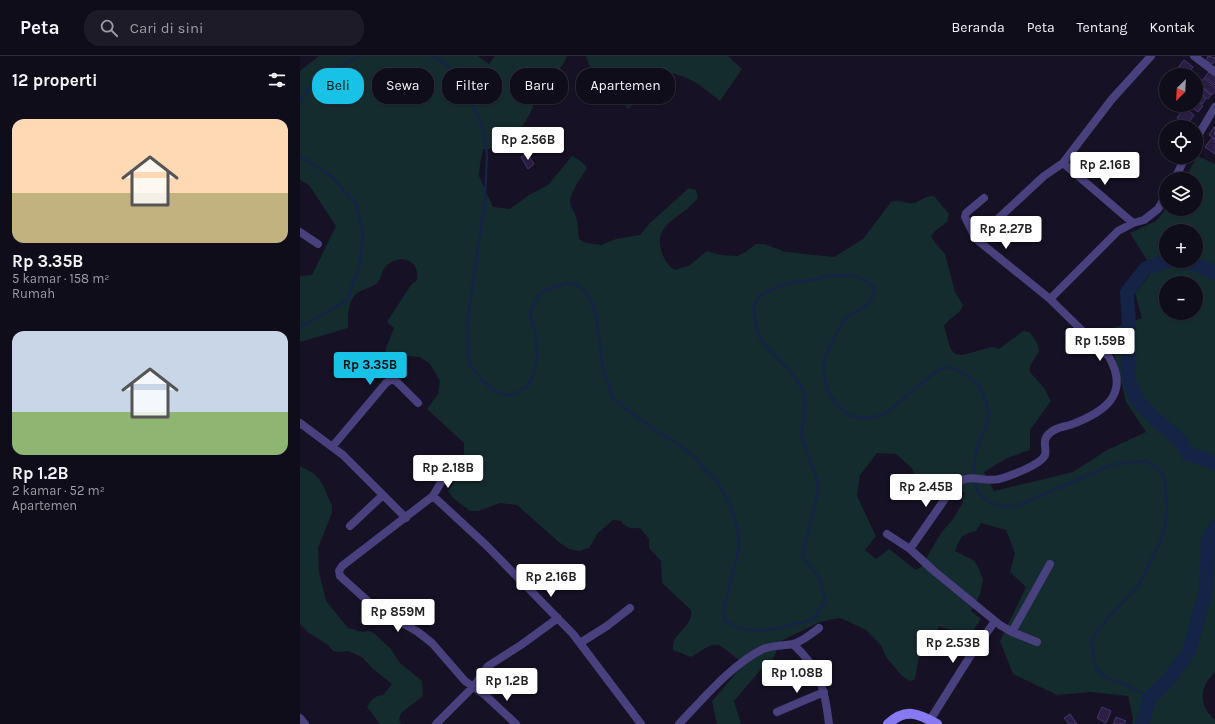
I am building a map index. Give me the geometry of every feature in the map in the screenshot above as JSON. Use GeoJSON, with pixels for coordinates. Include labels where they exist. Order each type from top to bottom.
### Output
{"type":"FeatureCollection","features":[{"type":"Feature","properties":{"kind":"main road"},"geometry":{"type":"LineString","coordinates":[[888,724],[906,713],[917,715],[933,722]]}},
{"type":"Feature","properties":{"kind":"street"},"geometry":{"type":"LineString","coordinates":[[976,238],[1044,176],[1063,163],[1112,99],[1151,56]]}},
{"type":"Feature","properties":{"kind":"street"},"geometry":{"type":"LineString","coordinates":[[1194,56],[1215,72]]}},
{"type":"Feature","properties":{"kind":"street"},"geometry":{"type":"LineString","coordinates":[[1203,127],[1215,107]]}},
{"type":"Feature","properties":{"kind":"street"},"geometry":{"type":"LineString","coordinates":[[1063,163],[1133,223]]}},
{"type":"Feature","properties":{"kind":"street"},"geometry":{"type":"LineString","coordinates":[[910,549],[959,481],[968,478],[992,481],[1001,479],[1039,462],[1045,456],[1045,440],[1051,432],[1055,429],[1080,420],[1108,405],[1113,398],[1117,381],[1114,365],[1110,357],[1050,299],[976,238],[965,217],[966,213],[984,198]]}},
{"type":"Feature","properties":{"kind":"street"},"geometry":{"type":"LineString","coordinates":[[1050,299],[1118,231],[1133,223],[1144,220],[1159,207]]}},
{"type":"Feature","properties":{"kind":"street"},"geometry":{"type":"LineString","coordinates":[[300,232],[318,244]]}},
{"type":"Feature","properties":{"kind":"street"},"geometry":{"type":"LineString","coordinates":[[332,447],[386,383],[392,379],[397,382],[418,404]]}},
{"type":"Feature","properties":{"kind":"street"},"geometry":{"type":"LineString","coordinates":[[300,423],[343,456],[406,518]]}},
{"type":"Feature","properties":{"kind":"street"},"geometry":{"type":"LineString","coordinates":[[447,472],[433,496],[342,566],[339,570],[340,576],[371,604],[400,623],[418,632],[432,644],[465,680],[474,686],[516,724]]}},
{"type":"Feature","properties":{"kind":"street"},"geometry":{"type":"LineString","coordinates":[[350,526],[383,495]]}},
{"type":"Feature","properties":{"kind":"street"},"geometry":{"type":"LineString","coordinates":[[433,496],[486,545],[558,618],[580,643],[641,724]]}},
{"type":"Feature","properties":{"kind":"street"},"geometry":{"type":"LineString","coordinates":[[887,534],[910,549],[995,621],[1012,632],[1037,642]]}},
{"type":"Feature","properties":{"kind":"street"},"geometry":{"type":"LineString","coordinates":[[1012,632],[1050,564]]}},
{"type":"Feature","properties":{"kind":"street"},"geometry":{"type":"LineString","coordinates":[[580,643],[607,626],[630,608]]}},
{"type":"Feature","properties":{"kind":"street"},"geometry":{"type":"LineString","coordinates":[[436,724],[474,686],[488,666],[521,645],[558,618]]}},
{"type":"Feature","properties":{"kind":"street"},"geometry":{"type":"LineString","coordinates":[[933,722],[969,658],[995,621]]}},
{"type":"Feature","properties":{"kind":"street"},"geometry":{"type":"LineString","coordinates":[[679,724],[736,666],[764,648],[793,644],[806,638],[819,628]]}},
{"type":"Feature","properties":{"kind":"street"},"geometry":{"type":"LineString","coordinates":[[793,644],[803,654],[822,683],[829,724]]}},
{"type":"Feature","properties":{"kind":"street"},"geometry":{"type":"LineString","coordinates":[[778,712],[824,692]]}},
{"type":"Feature","properties":{"kind":"street"},"geometry":{"type":"LineString","coordinates":[[300,718],[305,724]]}},
{"type":"Feature","properties":{"kind":"green space"},"geometry":{"type":"Polygon","coordinates":[[[319,56],[478,56],[489,64],[495,56],[567,56],[560,68],[510,68],[510,104],[534,104],[530,114],[512,137],[501,146],[483,149],[479,176],[493,207],[510,209],[529,195],[548,185],[572,156],[582,162],[587,168],[574,189],[570,202],[570,206],[577,220],[579,239],[586,243],[601,245],[616,239],[640,235],[650,223],[689,188],[696,190],[698,198],[665,227],[660,238],[660,245],[664,258],[675,270],[690,265],[707,251],[721,255],[737,256],[744,253],[756,244],[764,244],[786,252],[834,257],[863,239],[891,202],[897,201],[913,203],[927,197],[934,196],[949,214],[947,222],[936,230],[931,236],[945,254],[955,292],[963,305],[959,312],[944,326],[950,348],[955,354],[962,355],[992,347],[999,349],[1023,331],[1030,332],[1038,345],[1039,352],[1031,364],[1029,371],[1044,388],[1051,401],[1030,430],[1030,450],[1007,458],[984,472],[994,491],[1073,472],[1107,450],[1146,432],[1126,402],[1109,336],[1110,329],[1142,318],[1135,293],[1150,275],[1147,260],[1130,233],[1156,221],[1160,216],[1203,216],[1203,172],[1189,172],[1193,164],[1203,164],[1203,159],[1215,164],[1215,672],[1203,690],[1203,703],[1209,715],[1215,720],[1215,724],[1132,724],[1133,718],[1128,696],[1090,692],[1057,695],[1013,674],[1000,641],[1026,587],[1010,572],[1015,553],[1006,530],[981,523],[976,531],[962,537],[955,551],[973,560],[978,566],[983,580],[980,594],[971,611],[981,619],[969,636],[939,626],[936,633],[920,655],[915,679],[911,681],[901,675],[886,657],[881,645],[866,630],[839,618],[820,622],[781,641],[773,659],[763,667],[734,701],[741,724],[717,724],[712,701],[744,664],[721,646],[716,645],[709,646],[691,657],[673,650],[675,639],[689,622],[691,610],[662,583],[661,561],[649,548],[649,539],[640,528],[629,528],[621,521],[613,520],[598,533],[589,548],[579,551],[569,549],[560,543],[517,505],[500,503],[478,511],[470,511],[452,497],[448,491],[464,468],[464,443],[427,409],[438,394],[440,381],[430,364],[420,357],[409,356],[386,358],[386,348],[394,328],[387,322],[411,285],[417,280],[416,268],[413,264],[404,259],[393,261],[385,267],[377,283],[357,293],[351,300],[348,314],[348,328],[300,342],[300,276],[312,275],[336,226],[309,185],[300,180],[300,71],[319,56]],[[877,453],[860,475],[857,496],[876,536],[865,550],[876,559],[889,549],[916,570],[921,567],[941,533],[953,519],[962,504],[965,493],[940,482],[917,500],[913,493],[915,477],[912,468],[896,454],[877,453]]]}},
{"type":"Feature","properties":{"kind":"green space"},"geometry":{"type":"Polygon","coordinates":[[[586,56],[728,56],[742,69],[720,101],[690,79],[675,74],[675,68],[592,68],[586,56]]]}},
{"type":"Feature","properties":{"kind":"green space"},"geometry":{"type":"Polygon","coordinates":[[[624,104],[634,104],[628,109],[624,104]]]}},
{"type":"Feature","properties":{"kind":"green space"},"geometry":{"type":"Polygon","coordinates":[[[300,466],[313,473],[319,479],[332,506],[332,513],[318,548],[319,572],[326,601],[348,628],[362,632],[369,631],[375,634],[391,649],[399,662],[422,681],[423,696],[401,713],[399,720],[401,724],[380,724],[367,707],[377,696],[383,695],[392,684],[372,668],[362,657],[348,651],[333,651],[328,645],[309,633],[300,624],[300,466]]]}},
{"type":"Feature","properties":{"kind":"building"},"geometry":{"type":"Polygon","coordinates":[[[1208,56],[1215,58],[1213,64],[1206,61],[1208,56]]]}},
{"type":"Feature","properties":{"kind":"building"},"geometry":{"type":"Polygon","coordinates":[[[1184,60],[1193,67],[1192,68],[1178,68],[1184,60]]]}},
{"type":"Feature","properties":{"kind":"building"},"geometry":{"type":"Polygon","coordinates":[[[1209,72],[1215,77],[1215,85],[1205,77],[1209,72]]]}},
{"type":"Feature","properties":{"kind":"building"},"geometry":{"type":"Polygon","coordinates":[[[1204,78],[1215,87],[1215,91],[1212,95],[1203,87],[1204,78]]]}},
{"type":"Feature","properties":{"kind":"building"},"geometry":{"type":"Polygon","coordinates":[[[1203,88],[1211,95],[1208,99],[1203,95],[1203,88]]]}},
{"type":"Feature","properties":{"kind":"building"},"geometry":{"type":"Polygon","coordinates":[[[1181,112],[1190,112],[1194,115],[1190,120],[1180,120],[1177,118],[1181,112]]]}},
{"type":"Feature","properties":{"kind":"building"},"geometry":{"type":"Polygon","coordinates":[[[1215,127],[1215,139],[1209,135],[1215,127]]]}},
{"type":"Feature","properties":{"kind":"building"},"geometry":{"type":"Polygon","coordinates":[[[1212,138],[1215,140],[1215,154],[1205,147],[1212,138]]]}},
{"type":"Feature","properties":{"kind":"building"},"geometry":{"type":"Polygon","coordinates":[[[527,153],[534,164],[528,169],[521,157],[527,153]]]}},
{"type":"Feature","properties":{"kind":"building"},"geometry":{"type":"Polygon","coordinates":[[[1102,707],[1111,711],[1106,723],[1097,718],[1102,707]]]}},
{"type":"Feature","properties":{"kind":"building"},"geometry":{"type":"Polygon","coordinates":[[[1070,714],[1077,724],[1069,724],[1064,718],[1070,714]]]}},
{"type":"Feature","properties":{"kind":"building"},"geometry":{"type":"Polygon","coordinates":[[[1116,717],[1126,721],[1124,724],[1113,724],[1116,717]]]}},
{"type":"Feature","properties":{"kind":"waterway"},"geometry":{"type":"LineString","coordinates":[[300,101],[313,83],[332,70],[359,56]]}},
{"type":"Feature","properties":{"kind":"waterway"},"geometry":{"type":"LineString","coordinates":[[431,56],[443,62],[454,72],[479,118],[484,132],[487,154],[485,200],[467,324],[469,364],[482,380],[493,390],[500,393],[506,395],[513,394],[527,387],[534,374],[537,359],[536,335],[530,314],[536,300],[540,294],[546,290],[568,283],[576,284],[587,293],[596,315],[603,369],[613,399],[655,430],[681,446],[698,460],[702,467],[717,481],[731,507],[738,531],[739,547],[723,611],[725,621],[740,628],[749,630],[768,630],[814,619],[825,601],[820,580],[802,555],[818,491],[818,483],[802,438],[805,409],[804,393],[798,381],[761,340],[756,326],[754,312],[755,303],[763,294],[781,286],[827,276],[846,275],[858,277],[869,283],[874,288],[873,295],[868,304],[845,319],[824,362],[824,374],[828,391],[839,407],[848,415],[855,417],[876,417],[882,415],[894,407],[937,371],[947,367],[959,371],[973,380],[979,387],[985,399],[988,412],[988,421],[978,447],[974,463],[974,480],[980,494],[993,504],[1001,506],[1019,505],[1116,464],[1145,461],[1152,464],[1162,473],[1165,480],[1167,510],[1161,540],[1139,585],[1099,628],[1091,641],[1096,668],[1104,676],[1132,688],[1150,698]]}},
{"type":"Feature","properties":{"kind":"waterway"},"geometry":{"type":"LineString","coordinates":[[300,156],[331,176],[356,204],[363,233],[360,264],[347,300],[307,324],[300,326]]}},
{"type":"Feature","properties":{"kind":"waterway"},"geometry":{"type":"LineString","coordinates":[[1159,264],[1146,268],[1127,292],[1129,324],[1128,378],[1137,400],[1153,417],[1180,440],[1188,454],[1215,464]]}},
{"type":"Feature","properties":{"kind":"waterway"},"geometry":{"type":"LineString","coordinates":[[1203,267],[1215,273]]}},
{"type":"Feature","properties":{"kind":"waterway"},"geometry":{"type":"LineString","coordinates":[[1142,724],[1150,698],[1171,677],[1189,652],[1206,590],[1208,540],[1215,527]]}}]}
